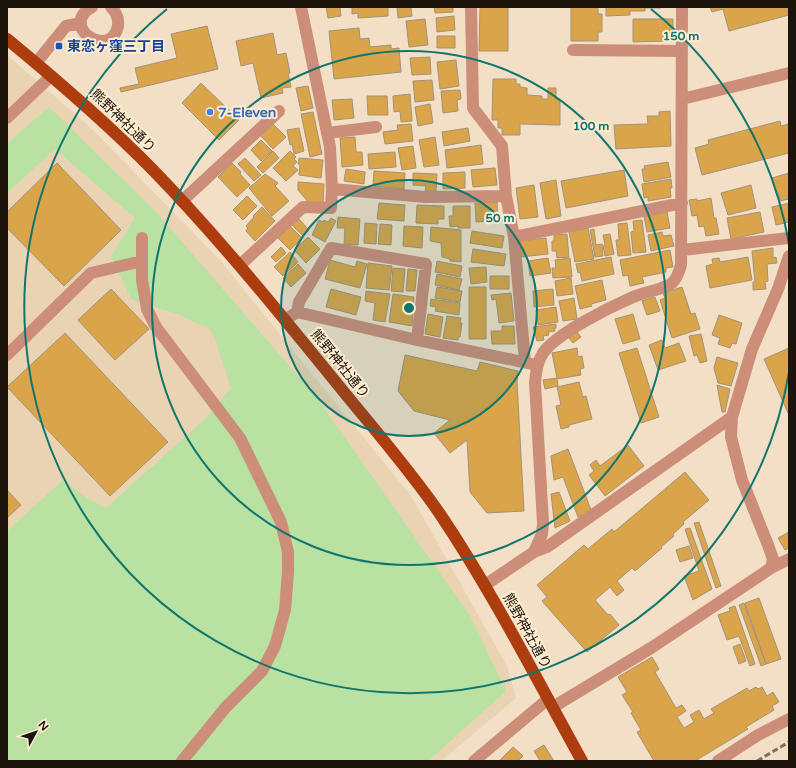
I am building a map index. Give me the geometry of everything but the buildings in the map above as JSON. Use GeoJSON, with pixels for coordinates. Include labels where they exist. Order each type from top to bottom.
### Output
{"type":"FeatureCollection","features":[{"type":"Feature","properties":{"kind":"main road","name":"熊野神社通り"},"geometry":{"type":"LineString","coordinates":[[7,39],[52,76],[111,129],[182,201],[240,265],[402,464],[439,513],[485,585],[582,761]]}},
{"type":"Feature","properties":{"kind":"street"},"geometry":{"type":"LineString","coordinates":[[92,7],[82,16],[81,22],[83,32],[93,40],[105,40],[111,38],[118,28],[117,16],[110,7]]}},
{"type":"Feature","properties":{"kind":"street"},"geometry":{"type":"LineString","coordinates":[[240,265],[303,207],[331,208],[332,189],[330,147],[301,7]]}},
{"type":"Feature","properties":{"kind":"street"},"geometry":{"type":"LineString","coordinates":[[470,7],[473,108],[502,146],[506,196],[514,237],[535,383],[543,523],[542,534],[534,552]]}},
{"type":"Feature","properties":{"kind":"street"},"geometry":{"type":"LineString","coordinates":[[531,363],[561,336],[584,322],[633,297],[670,284],[678,275],[681,265],[682,250],[682,7]]}},
{"type":"Feature","properties":{"kind":"street"},"geometry":{"type":"LineString","coordinates":[[36,63],[66,26],[81,22]]}},
{"type":"Feature","properties":{"kind":"street"},"geometry":{"type":"LineString","coordinates":[[573,50],[682,51]]}},
{"type":"Feature","properties":{"kind":"street"},"geometry":{"type":"LineString","coordinates":[[682,99],[789,73]]}},
{"type":"Feature","properties":{"kind":"street"},"geometry":{"type":"LineString","coordinates":[[7,118],[52,76]]}},
{"type":"Feature","properties":{"kind":"street"},"geometry":{"type":"LineString","coordinates":[[182,201],[279,111]]}},
{"type":"Feature","properties":{"kind":"street"},"geometry":{"type":"LineString","coordinates":[[327,133],[376,127]]}},
{"type":"Feature","properties":{"kind":"street"},"geometry":{"type":"LineString","coordinates":[[332,189],[426,197],[506,196]]}},
{"type":"Feature","properties":{"kind":"street"},"geometry":{"type":"LineString","coordinates":[[514,237],[682,203]]}},
{"type":"Feature","properties":{"kind":"street"},"geometry":{"type":"LineString","coordinates":[[142,238],[142,280],[147,309],[156,327],[240,438],[281,522],[288,552],[288,572],[284,610],[275,646],[262,671],[226,707],[182,761]]}},
{"type":"Feature","properties":{"kind":"street"},"geometry":{"type":"LineString","coordinates":[[682,250],[789,238]]}},
{"type":"Feature","properties":{"kind":"street"},"geometry":{"type":"LineString","coordinates":[[285,320],[297,312],[299,302],[331,248],[426,264],[417,340]]}},
{"type":"Feature","properties":{"kind":"street"},"geometry":{"type":"LineString","coordinates":[[771,568],[773,559],[742,480],[731,437],[732,417],[752,350],[778,289],[789,256]]}},
{"type":"Feature","properties":{"kind":"street"},"geometry":{"type":"LineString","coordinates":[[7,355],[91,274],[142,261]]}},
{"type":"Feature","properties":{"kind":"street"},"geometry":{"type":"LineString","coordinates":[[297,312],[417,340],[531,363]]}},
{"type":"Feature","properties":{"kind":"street"},"geometry":{"type":"LineString","coordinates":[[485,585],[534,552],[547,546],[732,417]]}},
{"type":"Feature","properties":{"kind":"street"},"geometry":{"type":"LineString","coordinates":[[474,761],[550,703],[651,648],[771,568],[789,559]]}},
{"type":"Feature","properties":{"kind":"street"},"geometry":{"type":"LineString","coordinates":[[718,761],[758,735],[789,718]]}},
{"type":"Feature","properties":{"kind":"shaded area"},"geometry":{"type":"Polygon","coordinates":[[[7,55],[91,128],[219,259],[411,496],[507,666],[516,698],[441,761],[7,761],[7,55]]]}},
{"type":"Feature","properties":{"kind":"green space"},"geometry":{"type":"Polygon","coordinates":[[[49,107],[157,213],[317,398],[470,616],[506,691],[428,761],[7,761],[7,531],[63,480],[87,498],[106,508],[205,419],[231,388],[215,339],[210,329],[180,315],[131,299],[111,256],[135,218],[55,149],[7,193],[7,144],[49,107]]]}},
{"type":"Feature","properties":{"kind":"railway"},"geometry":{"type":"LineString","coordinates":[[757,761],[789,742]]}},
{"type":"Feature","properties":{"kind":"place","name":"東恋ヶ窪三丁目"},"geometry":{"type":"Point","coordinates":[59,46]}},
{"type":"Feature","properties":{"kind":"place","name":"7-Eleven"},"geometry":{"type":"Point","coordinates":[210,112]}}]}
